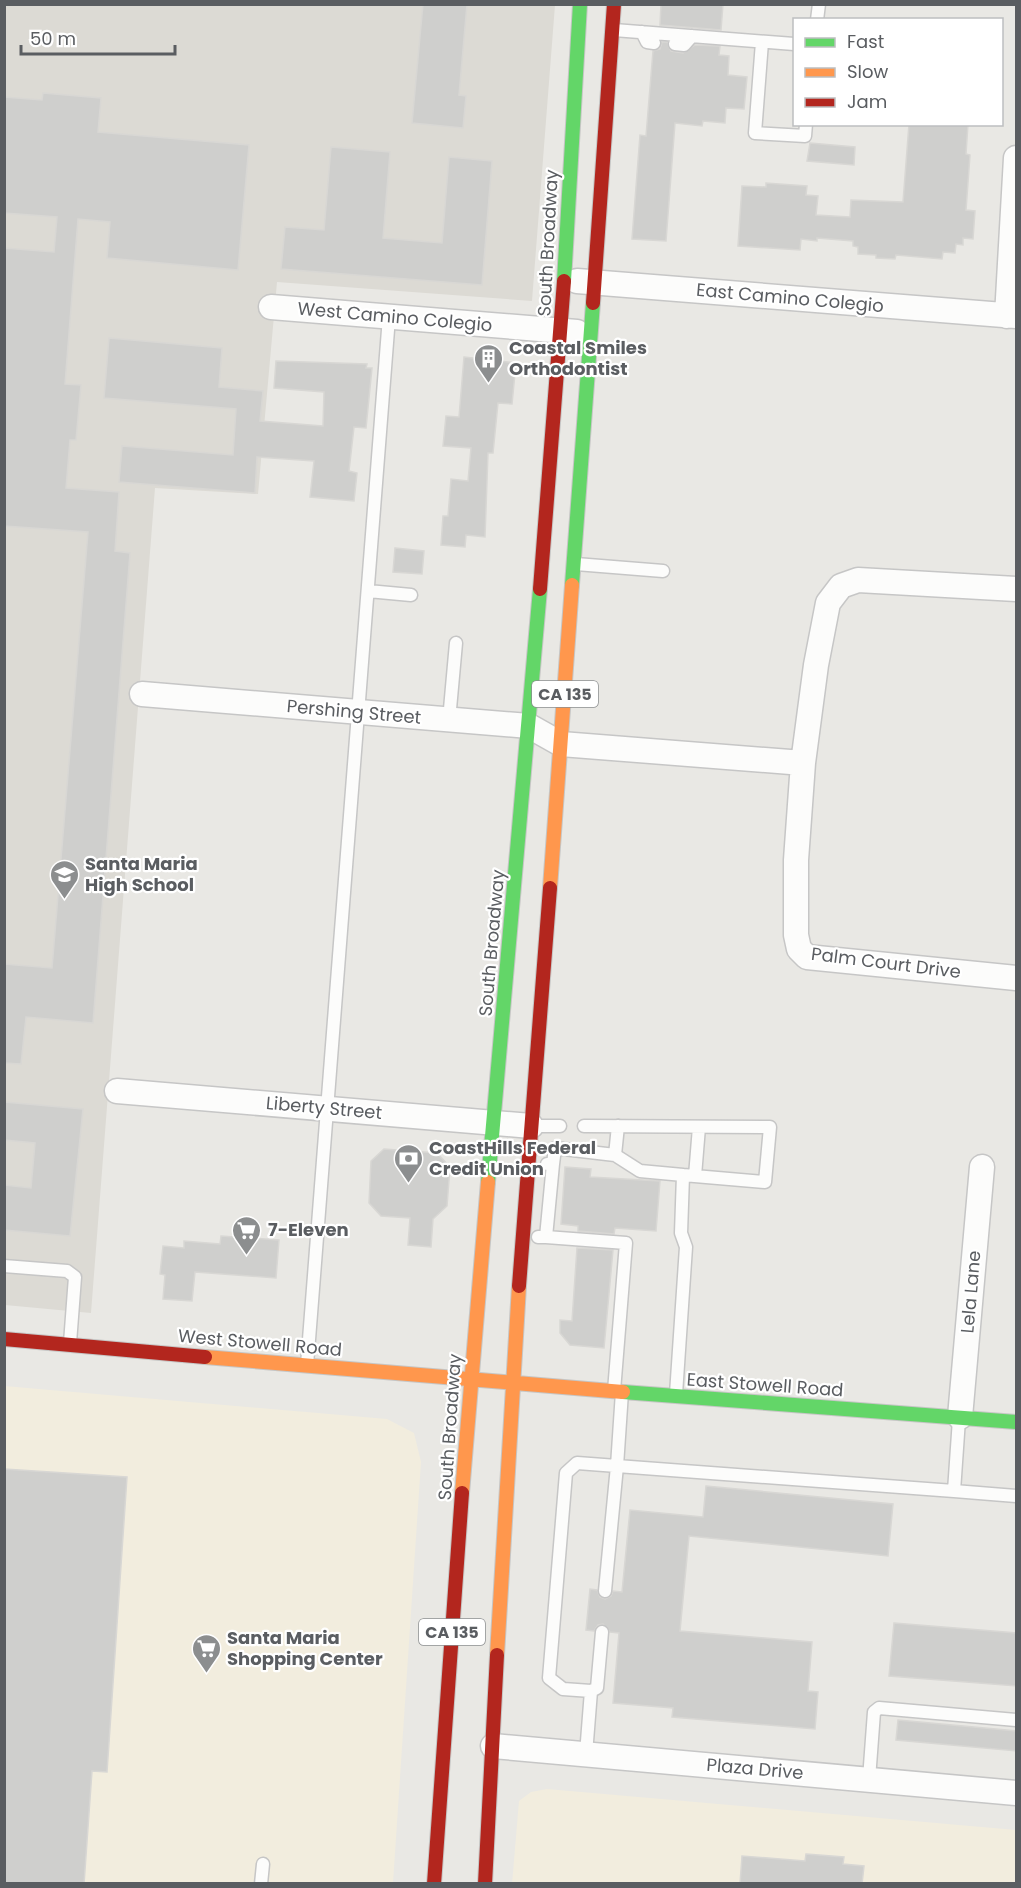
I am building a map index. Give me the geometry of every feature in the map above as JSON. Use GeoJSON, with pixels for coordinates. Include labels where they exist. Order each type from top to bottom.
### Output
{"type":"FeatureCollection","features":[{"type":"Feature","properties":{"kind":"main road","name":"South Broadway"},"geometry":{"type":"LineString","coordinates":[[434,1884],[470,1380],[529,726],[561,331],[580,4]]}},
{"type":"Feature","properties":{"kind":"main road","name":"CA 135"},"geometry":{"type":"LineString","coordinates":[[485,1884],[511,1384],[596,282],[614,4]]}},
{"type":"Feature","properties":{"kind":"main road","name":"West Stowell Road"},"geometry":{"type":"LineString","coordinates":[[4,1339],[511,1384]]}},
{"type":"Feature","properties":{"kind":"main road","name":"East Stowell Road"},"geometry":{"type":"LineString","coordinates":[[511,1384],[1017,1422]]}},
{"type":"Feature","properties":{"kind":"street"},"geometry":{"type":"LineString","coordinates":[[1012,316],[1017,158]]}},
{"type":"Feature","properties":{"kind":"street","name":"East Camino Colegio"},"geometry":{"type":"LineString","coordinates":[[563,280],[1012,316]]}},
{"type":"Feature","properties":{"kind":"street","name":"West Camino Colegio"},"geometry":{"type":"LineString","coordinates":[[271,307],[591,333]]}},
{"type":"Feature","properties":{"kind":"street","name":"Palm Court Drive"},"geometry":{"type":"LineString","coordinates":[[1017,589],[858,580],[841,586],[828,603],[816,665],[803,763],[796,860],[796,935],[799,949],[807,957],[1017,978]]}},
{"type":"Feature","properties":{"kind":"street","name":"Pershing Street"},"geometry":{"type":"LineString","coordinates":[[142,694],[529,726],[561,744]]}},
{"type":"Feature","properties":{"kind":"street"},"geometry":{"type":"LineString","coordinates":[[561,744],[803,763]]}},
{"type":"Feature","properties":{"kind":"street","name":"Liberty Street"},"geometry":{"type":"LineString","coordinates":[[117,1091],[531,1126]]}},
{"type":"Feature","properties":{"kind":"street","name":"Lela Lane"},"geometry":{"type":"LineString","coordinates":[[960,1417],[982,1167]]}},
{"type":"Feature","properties":{"kind":"street","name":"Plaza Drive"},"geometry":{"type":"LineString","coordinates":[[493,1746],[1017,1793]]}},
{"type":"Feature","properties":{"kind":"lane"},"geometry":{"type":"LineString","coordinates":[[613,30],[793,44]]}},
{"type":"Feature","properties":{"kind":"lane"},"geometry":{"type":"LineString","coordinates":[[642,32],[647,42],[654,43]]}},
{"type":"Feature","properties":{"kind":"lane"},"geometry":{"type":"LineString","coordinates":[[675,44],[684,45],[692,36]]}},
{"type":"Feature","properties":{"kind":"lane"},"geometry":{"type":"LineString","coordinates":[[762,42],[755,133],[805,136],[806,126]]}},
{"type":"Feature","properties":{"kind":"lane"},"geometry":{"type":"LineString","coordinates":[[307,1366],[389,317]]}},
{"type":"Feature","properties":{"kind":"lane"},"geometry":{"type":"LineString","coordinates":[[574,564],[663,571]]}},
{"type":"Feature","properties":{"kind":"lane"},"geometry":{"type":"LineString","coordinates":[[368,591],[411,594]]}},
{"type":"Feature","properties":{"kind":"lane"},"geometry":{"type":"LineString","coordinates":[[449,720],[456,643]]}},
{"type":"Feature","properties":{"kind":"lane"},"geometry":{"type":"LineString","coordinates":[[531,1126],[560,1126]]}},
{"type":"Feature","properties":{"kind":"lane"},"geometry":{"type":"LineString","coordinates":[[546,1237],[555,1148],[615,1155],[640,1171],[765,1182],[770,1127],[584,1126]]}},
{"type":"Feature","properties":{"kind":"lane"},"geometry":{"type":"LineString","coordinates":[[615,1155],[618,1126]]}},
{"type":"Feature","properties":{"kind":"lane"},"geometry":{"type":"LineString","coordinates":[[676,1396],[686,1247],[681,1233],[699,1127]]}},
{"type":"Feature","properties":{"kind":"lane"},"geometry":{"type":"LineString","coordinates":[[528,1162],[553,1164]]}},
{"type":"Feature","properties":{"kind":"lane"},"geometry":{"type":"LineString","coordinates":[[522,1236],[626,1243],[618,1392],[617,1466],[605,1590]]}},
{"type":"Feature","properties":{"kind":"lane"},"geometry":{"type":"LineString","coordinates":[[4,1266],[67,1271],[75,1277],[70,1345]]}},
{"type":"Feature","properties":{"kind":"lane"},"geometry":{"type":"LineString","coordinates":[[954,1491],[960,1417]]}},
{"type":"Feature","properties":{"kind":"lane"},"geometry":{"type":"LineString","coordinates":[[602,1632],[597,1688],[591,1691],[563,1689],[549,1678],[566,1473],[577,1463],[1017,1496]]}},
{"type":"Feature","properties":{"kind":"lane"},"geometry":{"type":"LineString","coordinates":[[586,1754],[591,1691]]}},
{"type":"Feature","properties":{"kind":"lane"},"geometry":{"type":"LineString","coordinates":[[869,1779],[873,1712],[879,1708],[1017,1720]]}},
{"type":"Feature","properties":{"kind":"lane"},"geometry":{"type":"LineString","coordinates":[[261,1884],[263,1864]]}},
{"type":"Feature","properties":{"kind":"shaded area","name":"Santa Maria High School"},"geometry":{"type":"Polygon","coordinates":[[[4,5],[555,5],[532,301],[277,282],[258,494],[155,488],[91,1313],[5,1305],[4,5]]]}},
{"type":"Feature","properties":{"kind":"shaded area","name":"Santa Maria Shopping Center"},"geometry":{"type":"Polygon","coordinates":[[[4,1386],[387,1419],[414,1433],[421,1462],[393,1883],[5,1883],[4,1386]]]}},
{"type":"Feature","properties":{"kind":"shaded area"},"geometry":{"type":"Polygon","coordinates":[[[547,1789],[1016,1830],[1016,1883],[512,1884],[519,1801],[531,1792],[547,1789]]]}},
{"type":"Feature","properties":{"kind":"building"},"geometry":{"type":"Polygon","coordinates":[[[423,4],[467,4],[459,95],[466,96],[463,128],[412,123],[423,4]]]}},
{"type":"Feature","properties":{"kind":"building"},"geometry":{"type":"Polygon","coordinates":[[[661,4],[723,4],[721,30],[660,25],[661,4]]]}},
{"type":"Feature","properties":{"kind":"building"},"geometry":{"type":"Polygon","coordinates":[[[662,42],[667,42],[671,51],[683,53],[695,45],[720,46],[719,55],[729,56],[728,75],[747,77],[744,109],[726,108],[725,123],[703,121],[702,126],[675,123],[666,241],[632,239],[640,135],[646,136],[653,51],[660,49],[662,42]]]}},
{"type":"Feature","properties":{"kind":"building"},"geometry":{"type":"Polygon","coordinates":[[[43,93],[101,98],[98,132],[249,145],[238,270],[107,258],[110,222],[78,219],[65,384],[81,385],[76,440],[70,440],[66,488],[119,492],[115,551],[130,553],[93,1023],[26,1017],[21,1064],[4,1063],[4,964],[52,968],[88,532],[4,526],[4,248],[54,252],[57,217],[4,213],[4,97],[42,100],[43,93]]]}},
{"type":"Feature","properties":{"kind":"building"},"geometry":{"type":"Polygon","coordinates":[[[909,126],[968,126],[966,154],[970,155],[966,210],[975,211],[973,239],[963,238],[963,245],[956,244],[955,253],[943,252],[942,259],[896,255],[895,259],[876,258],[876,255],[858,254],[858,247],[853,246],[853,241],[817,238],[817,241],[801,239],[800,250],[738,246],[742,186],[766,187],[766,183],[807,186],[806,195],[818,196],[816,215],[850,217],[851,200],[903,202],[909,126]]]}},
{"type":"Feature","properties":{"kind":"building"},"geometry":{"type":"Polygon","coordinates":[[[810,143],[855,147],[854,165],[807,161],[810,143]]]}},
{"type":"Feature","properties":{"kind":"building"},"geometry":{"type":"Polygon","coordinates":[[[331,147],[390,152],[383,238],[442,243],[449,157],[492,161],[482,285],[281,269],[285,227],[324,230],[331,147]]]}},
{"type":"Feature","properties":{"kind":"building"},"geometry":{"type":"Polygon","coordinates":[[[109,338],[222,348],[219,387],[263,391],[260,421],[323,426],[324,392],[274,388],[276,361],[367,364],[366,368],[372,368],[366,428],[354,427],[349,471],[357,473],[354,501],[310,497],[314,461],[257,457],[255,493],[119,482],[122,446],[233,455],[236,409],[104,398],[109,338]]]}},
{"type":"Feature","properties":{"kind":"building"},"geometry":{"type":"Polygon","coordinates":[[[464,357],[516,363],[512,404],[498,403],[493,453],[488,453],[485,537],[466,535],[465,547],[441,545],[443,516],[448,516],[451,479],[468,481],[471,448],[443,446],[446,416],[459,417],[464,357]]]}},
{"type":"Feature","properties":{"kind":"building"},"geometry":{"type":"Polygon","coordinates":[[[395,548],[424,551],[422,574],[393,572],[395,548]]]}},
{"type":"Feature","properties":{"kind":"building"},"geometry":{"type":"Polygon","coordinates":[[[4,1102],[83,1109],[70,1236],[4,1230],[4,1185],[31,1188],[35,1143],[4,1140],[4,1102]]]}},
{"type":"Feature","properties":{"kind":"building"},"geometry":{"type":"Polygon","coordinates":[[[384,1149],[437,1153],[450,1167],[447,1206],[433,1219],[431,1247],[408,1245],[410,1218],[381,1216],[369,1203],[371,1161],[384,1149]]]}},
{"type":"Feature","properties":{"kind":"building"},"geometry":{"type":"Polygon","coordinates":[[[565,1167],[591,1169],[590,1177],[660,1181],[656,1231],[615,1228],[614,1234],[578,1231],[578,1226],[561,1224],[565,1167]]]}},
{"type":"Feature","properties":{"kind":"building"},"geometry":{"type":"Polygon","coordinates":[[[221,1236],[279,1240],[276,1278],[195,1272],[192,1301],[163,1299],[165,1275],[160,1274],[163,1246],[184,1248],[184,1241],[220,1244],[221,1236]]]}},
{"type":"Feature","properties":{"kind":"building"},"geometry":{"type":"Polygon","coordinates":[[[577,1248],[613,1250],[604,1348],[570,1345],[560,1333],[560,1320],[572,1321],[577,1248]]]}},
{"type":"Feature","properties":{"kind":"building"},"geometry":{"type":"Polygon","coordinates":[[[4,1469],[127,1477],[107,1772],[92,1771],[84,1884],[4,1884],[4,1469]]]}},
{"type":"Feature","properties":{"kind":"building"},"geometry":{"type":"Polygon","coordinates":[[[706,1486],[893,1504],[888,1556],[689,1536],[680,1631],[812,1642],[808,1691],[818,1692],[815,1729],[672,1717],[673,1708],[613,1703],[619,1633],[610,1632],[603,1624],[598,1625],[594,1631],[586,1630],[590,1589],[597,1590],[600,1597],[605,1599],[611,1596],[613,1591],[622,1592],[630,1510],[703,1517],[706,1486]]]}},
{"type":"Feature","properties":{"kind":"building"},"geometry":{"type":"Polygon","coordinates":[[[894,1623],[1017,1633],[1017,1686],[889,1676],[894,1623]]]}},
{"type":"Feature","properties":{"kind":"building"},"geometry":{"type":"Polygon","coordinates":[[[898,1720],[1017,1731],[1017,1751],[896,1740],[898,1720]]]}},
{"type":"Feature","properties":{"kind":"building"},"geometry":{"type":"Polygon","coordinates":[[[806,1854],[844,1857],[843,1864],[864,1866],[862,1884],[740,1884],[742,1856],[805,1861],[806,1854]]]}},
{"type":"Feature","properties":{"kind":"traffic: fast"},"geometry":{"type":"LineString","coordinates":[[564,281],[580,4]]}},
{"type":"Feature","properties":{"kind":"traffic: fast"},"geometry":{"type":"LineString","coordinates":[[572,585],[593,303]]}},
{"type":"Feature","properties":{"kind":"traffic: fast"},"geometry":{"type":"LineString","coordinates":[[488,1182],[540,589]]}},
{"type":"Feature","properties":{"kind":"traffic: fast"},"geometry":{"type":"LineString","coordinates":[[623,1392],[1016,1422]]}},
{"type":"Feature","properties":{"kind":"traffic: slow"},"geometry":{"type":"LineString","coordinates":[[550,888],[572,585]]}},
{"type":"Feature","properties":{"kind":"traffic: slow"},"geometry":{"type":"LineString","coordinates":[[462,1493],[488,1182]]}},
{"type":"Feature","properties":{"kind":"traffic: slow"},"geometry":{"type":"LineString","coordinates":[[497,1655],[519,1286]]}},
{"type":"Feature","properties":{"kind":"traffic: slow"},"geometry":{"type":"LineString","coordinates":[[205,1357],[623,1392]]}},
{"type":"Feature","properties":{"kind":"traffic: jam"},"geometry":{"type":"LineString","coordinates":[[593,303],[614,4]]}},
{"type":"Feature","properties":{"kind":"traffic: jam"},"geometry":{"type":"LineString","coordinates":[[540,589],[564,281]]}},
{"type":"Feature","properties":{"kind":"traffic: jam"},"geometry":{"type":"LineString","coordinates":[[519,1286],[550,888]]}},
{"type":"Feature","properties":{"kind":"traffic: jam"},"geometry":{"type":"LineString","coordinates":[[4,1339],[205,1357]]}},
{"type":"Feature","properties":{"kind":"traffic: jam"},"geometry":{"type":"LineString","coordinates":[[434,1884],[462,1493]]}},
{"type":"Feature","properties":{"kind":"traffic: jam"},"geometry":{"type":"LineString","coordinates":[[485,1884],[497,1655]]}},
{"type":"Feature","properties":{"kind":"place","name":"Coastal Smiles Orthodontist"},"geometry":{"type":"Point","coordinates":[488,384]}},
{"type":"Feature","properties":{"kind":"place","name":"Santa Maria High School"},"geometry":{"type":"Point","coordinates":[64,900]}},
{"type":"Feature","properties":{"kind":"place","name":"CoastHills Federal Credit Union"},"geometry":{"type":"Point","coordinates":[408,1184]}},
{"type":"Feature","properties":{"kind":"place","name":"7-Eleven"},"geometry":{"type":"Point","coordinates":[247,1256]}},
{"type":"Feature","properties":{"kind":"place","name":"Santa Maria Shopping Center"},"geometry":{"type":"Point","coordinates":[206,1674]}}]}
